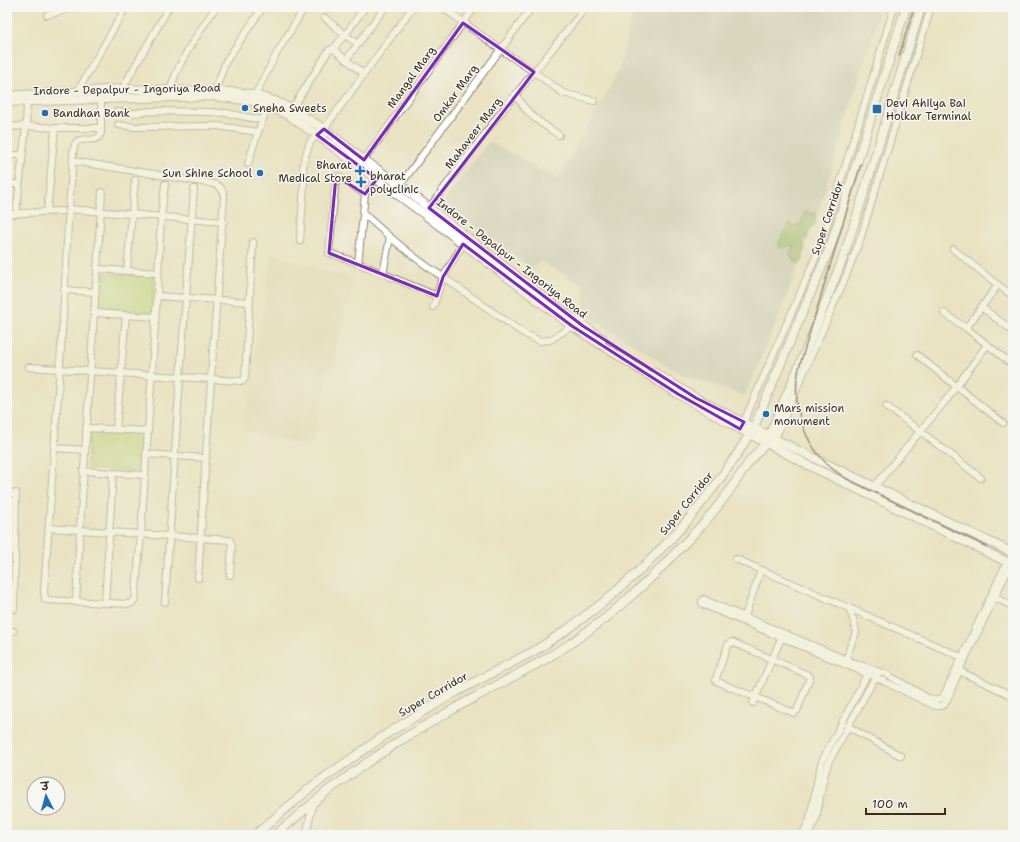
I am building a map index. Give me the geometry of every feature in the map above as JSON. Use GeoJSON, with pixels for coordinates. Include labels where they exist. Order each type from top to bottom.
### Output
{"type":"FeatureCollection","features":[{"type":"Feature","properties":{"kind":"main road","name":"Super Corridor"},"geometry":{"type":"LineString","coordinates":[[255,835],[315,784],[391,731],[456,692],[536,650],[568,629],[605,601],[639,571],[688,520],[726,470],[752,431],[831,245],[906,7]]}},
{"type":"Feature","properties":{"kind":"main road","name":"Super Corridor"},"geometry":{"type":"LineString","coordinates":[[275,835],[312,803],[401,740],[463,703],[542,661],[570,644],[607,617],[645,584],[685,543],[725,497],[749,462],[771,441],[843,258],[860,209],[921,7]]}},
{"type":"Feature","properties":{"kind":"main road","name":"Indore - Depalpur - Ingoriya Road"},"geometry":{"type":"LineString","coordinates":[[7,96],[122,89],[235,92],[255,95],[275,101],[292,109],[377,179],[397,188],[429,208],[583,326],[682,390],[742,426]]}},
{"type":"Feature","properties":{"kind":"main road","name":"Indore - Depalpur - Ingoriya Road"},"geometry":{"type":"LineString","coordinates":[[7,102],[101,98],[213,96],[252,101],[268,106],[321,132],[364,160],[436,223],[572,326],[678,394],[771,441]]}},
{"type":"Feature","properties":{"kind":"main road"},"geometry":{"type":"LineString","coordinates":[[771,441],[823,462],[1013,553]]}},
{"type":"Feature","properties":{"kind":"main road"},"geometry":{"type":"LineString","coordinates":[[771,441],[825,473],[1010,563]]}},
{"type":"Feature","properties":{"kind":"main road"},"geometry":{"type":"LineString","coordinates":[[823,462],[825,473]]}},
{"type":"Feature","properties":{"kind":"street"},"geometry":{"type":"LineString","coordinates":[[47,15],[76,7]]}},
{"type":"Feature","properties":{"kind":"street"},"geometry":{"type":"LineString","coordinates":[[77,92],[126,7]]}},
{"type":"Feature","properties":{"kind":"street"},"geometry":{"type":"LineString","coordinates":[[122,89],[169,7]]}},
{"type":"Feature","properties":{"kind":"street"},"geometry":{"type":"LineString","coordinates":[[170,90],[174,76],[191,45],[216,7]]}},
{"type":"Feature","properties":{"kind":"street"},"geometry":{"type":"LineString","coordinates":[[214,91],[226,61],[263,7]]}},
{"type":"Feature","properties":{"kind":"street"},"geometry":{"type":"LineString","coordinates":[[255,95],[278,51],[305,7]]}},
{"type":"Feature","properties":{"kind":"street"},"geometry":{"type":"LineString","coordinates":[[292,109],[324,56],[329,50],[333,49],[345,35],[365,7]]}},
{"type":"Feature","properties":{"kind":"street"},"geometry":{"type":"LineString","coordinates":[[346,60],[385,7]]}},
{"type":"Feature","properties":{"kind":"street"},"geometry":{"type":"LineString","coordinates":[[300,241],[304,180],[303,167],[310,142],[321,132],[414,7]]}},
{"type":"Feature","properties":{"kind":"street"},"geometry":{"type":"LineString","coordinates":[[442,7],[563,93],[594,101]]}},
{"type":"Feature","properties":{"kind":"street","name":"Mangal Marg"},"geometry":{"type":"LineString","coordinates":[[364,160],[475,7]]}},
{"type":"Feature","properties":{"kind":"street","name":"Omkar Marg"},"geometry":{"type":"LineString","coordinates":[[397,188],[532,7]]}},
{"type":"Feature","properties":{"kind":"street","name":"Mahaveer Marg"},"geometry":{"type":"LineString","coordinates":[[429,208],[499,114],[586,7]]}},
{"type":"Feature","properties":{"kind":"street"},"geometry":{"type":"LineString","coordinates":[[742,426],[823,238],[894,7]]}},
{"type":"Feature","properties":{"kind":"street"},"geometry":{"type":"LineString","coordinates":[[771,441],[846,276],[862,237],[931,7]]}},
{"type":"Feature","properties":{"kind":"street"},"geometry":{"type":"LineString","coordinates":[[325,18],[358,44]]}},
{"type":"Feature","properties":{"kind":"street"},"geometry":{"type":"LineString","coordinates":[[333,49],[364,74]]}},
{"type":"Feature","properties":{"kind":"street"},"geometry":{"type":"LineString","coordinates":[[516,94],[521,104],[529,113],[558,135]]}},
{"type":"Feature","properties":{"kind":"street"},"geometry":{"type":"LineString","coordinates":[[101,98],[101,133],[98,138],[94,140],[78,141],[76,144],[65,210],[64,290],[55,448],[44,591],[45,599],[47,600],[129,604],[135,600],[141,534],[161,217],[165,184]]}},
{"type":"Feature","properties":{"kind":"street"},"geometry":{"type":"LineString","coordinates":[[16,214],[26,126],[27,102]]}},
{"type":"Feature","properties":{"kind":"street"},"geometry":{"type":"LineString","coordinates":[[248,164],[268,106]]}},
{"type":"Feature","properties":{"kind":"street"},"geometry":{"type":"LineString","coordinates":[[116,112],[134,113],[153,111],[226,113],[262,120]]}},
{"type":"Feature","properties":{"kind":"street"},"geometry":{"type":"LineString","coordinates":[[118,125],[135,127],[218,126],[258,132]]}},
{"type":"Feature","properties":{"kind":"street"},"geometry":{"type":"LineString","coordinates":[[7,127],[26,126],[55,128],[101,128]]}},
{"type":"Feature","properties":{"kind":"street"},"geometry":{"type":"LineString","coordinates":[[47,212],[55,128]]}},
{"type":"Feature","properties":{"kind":"street"},"geometry":{"type":"LineString","coordinates":[[7,155],[22,155]]}},
{"type":"Feature","properties":{"kind":"street"},"geometry":{"type":"LineString","coordinates":[[73,161],[216,184],[224,191],[198,578]]}},
{"type":"Feature","properties":{"kind":"street"},"geometry":{"type":"LineString","coordinates":[[365,194],[340,177],[336,176],[329,253],[437,296]]}},
{"type":"Feature","properties":{"kind":"street"},"geometry":{"type":"LineString","coordinates":[[358,264],[365,194],[377,179]]}},
{"type":"Feature","properties":{"kind":"street"},"geometry":{"type":"LineString","coordinates":[[127,271],[135,180]]}},
{"type":"Feature","properties":{"kind":"street"},"geometry":{"type":"LineString","coordinates":[[7,184],[19,184]]}},
{"type":"Feature","properties":{"kind":"street"},"geometry":{"type":"LineString","coordinates":[[165,602],[174,456],[194,189]]}},
{"type":"Feature","properties":{"kind":"street"},"geometry":{"type":"LineString","coordinates":[[76,602],[83,471],[102,192]]}},
{"type":"Feature","properties":{"kind":"street"},"geometry":{"type":"LineString","coordinates":[[7,214],[65,210],[223,222]]}},
{"type":"Feature","properties":{"kind":"street"},"geometry":{"type":"LineString","coordinates":[[363,213],[403,248],[523,333],[540,341],[550,340],[572,326]]}},
{"type":"Feature","properties":{"kind":"street"},"geometry":{"type":"LineString","coordinates":[[382,274],[390,237]]}},
{"type":"Feature","properties":{"kind":"street"},"geometry":{"type":"LineString","coordinates":[[29,366],[240,382],[243,381],[245,378],[254,242]]}},
{"type":"Feature","properties":{"kind":"street"},"geometry":{"type":"LineString","coordinates":[[433,307],[443,276],[463,244]]}},
{"type":"Feature","properties":{"kind":"street"},"geometry":{"type":"LineString","coordinates":[[953,249],[1013,296]]}},
{"type":"Feature","properties":{"kind":"street"},"geometry":{"type":"LineString","coordinates":[[97,270],[158,273]]}},
{"type":"Feature","properties":{"kind":"street"},"geometry":{"type":"LineString","coordinates":[[966,328],[998,285]]}},
{"type":"Feature","properties":{"kind":"street"},"geometry":{"type":"LineString","coordinates":[[64,290],[95,292]]}},
{"type":"Feature","properties":{"kind":"street"},"geometry":{"type":"LineString","coordinates":[[157,296],[250,302]]}},
{"type":"Feature","properties":{"kind":"street"},"geometry":{"type":"LineString","coordinates":[[981,307],[1013,331]]}},
{"type":"Feature","properties":{"kind":"street"},"geometry":{"type":"LineString","coordinates":[[944,312],[1013,365]]}},
{"type":"Feature","properties":{"kind":"street"},"geometry":{"type":"LineString","coordinates":[[94,313],[155,317]]}},
{"type":"Feature","properties":{"kind":"street"},"geometry":{"type":"LineString","coordinates":[[116,429],[126,315]]}},
{"type":"Feature","properties":{"kind":"street"},"geometry":{"type":"LineString","coordinates":[[874,487],[956,387],[987,344]]}},
{"type":"Feature","properties":{"kind":"street"},"geometry":{"type":"LineString","coordinates":[[917,355],[1003,423]]}},
{"type":"Feature","properties":{"kind":"street"},"geometry":{"type":"LineString","coordinates":[[886,406],[981,478]]}},
{"type":"Feature","properties":{"kind":"street"},"geometry":{"type":"LineString","coordinates":[[86,428],[147,431]]}},
{"type":"Feature","properties":{"kind":"street"},"geometry":{"type":"LineString","coordinates":[[55,448],[85,450]]}},
{"type":"Feature","properties":{"kind":"street"},"geometry":{"type":"LineString","coordinates":[[146,454],[206,458]]}},
{"type":"Feature","properties":{"kind":"street"},"geometry":{"type":"LineString","coordinates":[[83,471],[144,475]]}},
{"type":"Feature","properties":{"kind":"street"},"geometry":{"type":"LineString","coordinates":[[105,603],[113,473]]}},
{"type":"Feature","properties":{"kind":"street"},"geometry":{"type":"LineString","coordinates":[[7,494],[16,493],[14,610]]}},
{"type":"Feature","properties":{"kind":"street"},"geometry":{"type":"LineString","coordinates":[[49,528],[230,540],[232,545],[230,575]]}},
{"type":"Feature","properties":{"kind":"street"},"geometry":{"type":"LineString","coordinates":[[736,559],[963,658]]}},
{"type":"Feature","properties":{"kind":"street"},"geometry":{"type":"LineString","coordinates":[[1010,563],[943,697],[939,700],[932,700],[886,674],[878,671],[869,671],[782,635],[745,616],[704,600],[702,603],[704,605],[782,635],[847,660],[869,671],[875,677],[935,706],[940,706],[944,705],[947,700],[963,658],[995,598],[1010,563]]}},
{"type":"Feature","properties":{"kind":"street"},"geometry":{"type":"LineString","coordinates":[[745,616],[761,570]]}},
{"type":"Feature","properties":{"kind":"street"},"geometry":{"type":"LineString","coordinates":[[995,598],[1013,606]]}},
{"type":"Feature","properties":{"kind":"street"},"geometry":{"type":"LineString","coordinates":[[847,660],[856,632],[849,608]]}},
{"type":"Feature","properties":{"kind":"street"},"geometry":{"type":"LineString","coordinates":[[755,700],[782,635]]}},
{"type":"Feature","properties":{"kind":"street"},"geometry":{"type":"LineString","coordinates":[[732,642],[772,659],[810,677],[797,711],[794,713],[755,700],[716,681],[728,645],[732,642]]}},
{"type":"Feature","properties":{"kind":"street"},"geometry":{"type":"LineString","coordinates":[[802,835],[810,819],[822,761],[869,671]]}},
{"type":"Feature","properties":{"kind":"street"},"geometry":{"type":"LineString","coordinates":[[808,835],[816,819],[827,765],[878,671]]}},
{"type":"Feature","properties":{"kind":"street"},"geometry":{"type":"LineString","coordinates":[[959,671],[1013,696]]}},
{"type":"Feature","properties":{"kind":"street"},"geometry":{"type":"LineString","coordinates":[[847,726],[901,756]]}},
{"type":"Feature","properties":{"kind":"street"},"geometry":{"type":"LineString","coordinates":[[306,835],[312,803]]}},
{"type":"Feature","properties":{"kind":"highlighted area"},"geometry":{"type":"Polygon","coordinates":[[[463,23],[534,72],[429,208],[583,326],[696,398],[744,422],[740,429],[678,394],[572,326],[463,244],[443,277],[437,296],[329,253],[336,176],[365,194],[377,179],[317,135],[324,129],[364,160],[463,23]]]}},
{"type":"Feature","properties":{"kind":"shaded area"},"geometry":{"type":"Polygon","coordinates":[[[634,7],[881,7],[820,206],[781,311],[745,396],[680,374],[584,313],[583,285],[540,261],[532,269],[444,201],[489,141],[558,180],[619,70],[634,7]]]}},
{"type":"Feature","properties":{"kind":"shaded area"},"geometry":{"type":"Polygon","coordinates":[[[272,254],[354,279],[310,447],[243,430],[272,254]]]}},
{"type":"Feature","properties":{"kind":"green space"},"geometry":{"type":"Polygon","coordinates":[[[805,212],[816,213],[815,224],[809,230],[807,237],[803,241],[805,248],[802,261],[799,264],[790,255],[790,251],[794,245],[780,248],[778,244],[786,227],[790,223],[793,226],[801,224],[805,212]]]}},
{"type":"Feature","properties":{"kind":"green space"},"geometry":{"type":"Polygon","coordinates":[[[100,273],[155,276],[152,315],[98,311],[100,273]]]}},
{"type":"Feature","properties":{"kind":"green space"},"geometry":{"type":"Polygon","coordinates":[[[89,431],[144,433],[142,472],[87,469],[89,431]]]}},
{"type":"Feature","properties":{"kind":"railway"},"geometry":{"type":"LineString","coordinates":[[899,56],[914,7]]}},
{"type":"Feature","properties":{"kind":"railway"},"geometry":{"type":"LineString","coordinates":[[861,164],[799,367],[797,399],[802,424],[813,447],[820,457],[829,466],[847,479],[987,547]]}},
{"type":"Feature","properties":{"kind":"place","name":"Sneha Sweets"},"geometry":{"type":"Point","coordinates":[245,108]}},
{"type":"Feature","properties":{"kind":"place","name":"Devi Ahilya Bai Holkar Terminal"},"geometry":{"type":"Point","coordinates":[877,109]}},
{"type":"Feature","properties":{"kind":"place","name":"Bandhan Bank"},"geometry":{"type":"Point","coordinates":[45,113]}},
{"type":"Feature","properties":{"kind":"place","name":"Bharat Medical Store"},"geometry":{"type":"Point","coordinates":[360,171]}},
{"type":"Feature","properties":{"kind":"place","name":"Sun Shine School"},"geometry":{"type":"Point","coordinates":[260,173]}},
{"type":"Feature","properties":{"kind":"place","name":"bharat polyclinic"},"geometry":{"type":"Point","coordinates":[361,182]}},
{"type":"Feature","properties":{"kind":"place","name":"Mars mission monument"},"geometry":{"type":"Point","coordinates":[766,414]}}]}
